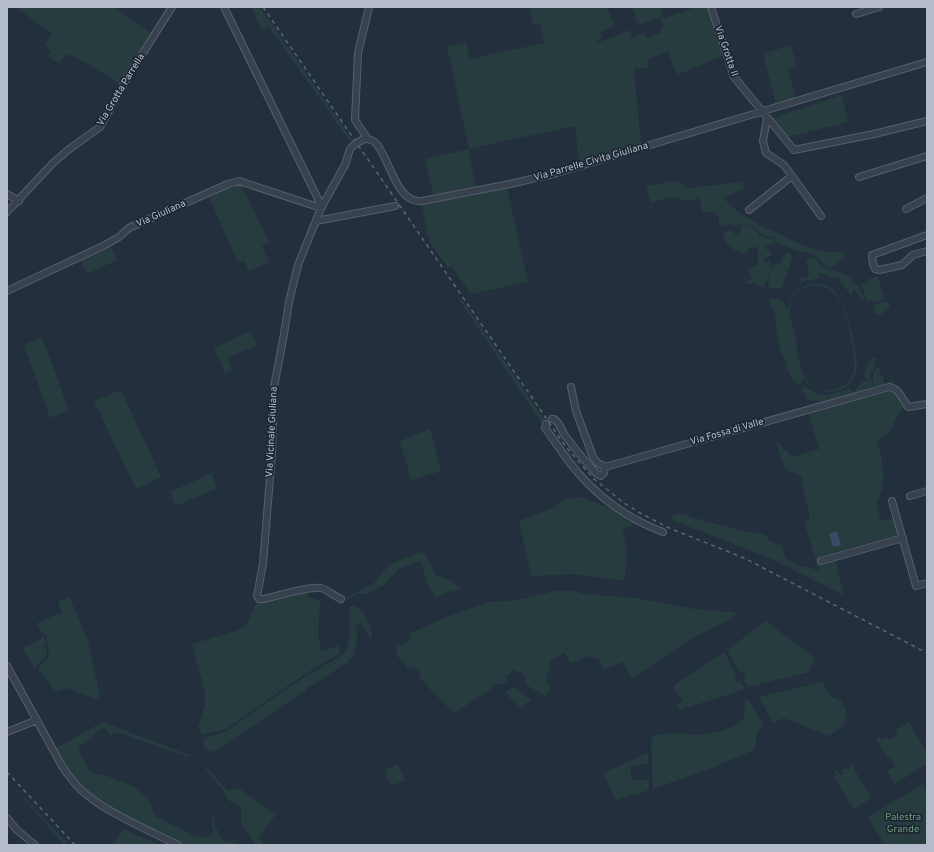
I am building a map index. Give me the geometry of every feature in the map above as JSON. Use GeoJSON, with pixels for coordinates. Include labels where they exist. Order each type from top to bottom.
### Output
{"type":"FeatureCollection","features":[{"type":"Feature","properties":{"kind":"street","name":"Via Grotta Parrella"},"geometry":{"type":"LineString","coordinates":[[7,212],[19,201],[53,163],[100,127],[129,75],[172,7]]}},
{"type":"Feature","properties":{"kind":"street"},"geometry":{"type":"LineString","coordinates":[[224,7],[322,208]]}},
{"type":"Feature","properties":{"kind":"street","name":"Via Parrelle Civita Giuliana"},"geometry":{"type":"LineString","coordinates":[[369,7],[358,53],[355,120],[365,139],[375,141],[380,146],[390,172],[407,198],[418,202],[532,179],[927,62]]}},
{"type":"Feature","properties":{"kind":"street","name":"Via Grotta II"},"geometry":{"type":"LineString","coordinates":[[711,7],[734,77],[761,112],[794,150],[874,134],[927,121]]}},
{"type":"Feature","properties":{"kind":"street"},"geometry":{"type":"LineString","coordinates":[[856,14],[879,7]]}},
{"type":"Feature","properties":{"kind":"street"},"geometry":{"type":"LineString","coordinates":[[767,118],[763,141],[766,153],[784,165],[822,216]]}},
{"type":"Feature","properties":{"kind":"street"},"geometry":{"type":"LineString","coordinates":[[322,208],[345,165],[350,149],[365,139]]}},
{"type":"Feature","properties":{"kind":"street"},"geometry":{"type":"LineString","coordinates":[[859,177],[927,156]]}},
{"type":"Feature","properties":{"kind":"street"},"geometry":{"type":"LineString","coordinates":[[749,210],[792,176]]}},
{"type":"Feature","properties":{"kind":"street","name":"Via Giuliana"},"geometry":{"type":"LineString","coordinates":[[7,291],[105,245],[119,237],[129,228],[228,184],[239,181],[322,208]]}},
{"type":"Feature","properties":{"kind":"street"},"geometry":{"type":"LineString","coordinates":[[7,194],[19,201]]}},
{"type":"Feature","properties":{"kind":"street"},"geometry":{"type":"LineString","coordinates":[[906,209],[927,198]]}},
{"type":"Feature","properties":{"kind":"street"},"geometry":{"type":"LineString","coordinates":[[316,221],[395,206]]}},
{"type":"Feature","properties":{"kind":"street","name":"Via Vicinale Giuliana"},"geometry":{"type":"LineString","coordinates":[[322,208],[298,265],[275,377],[272,453],[263,564],[257,596],[259,599],[264,599],[311,588],[319,588],[341,599]]}},
{"type":"Feature","properties":{"kind":"street"},"geometry":{"type":"LineString","coordinates":[[927,235],[872,255],[871,258],[875,269],[879,270],[902,265],[913,255],[927,251]]}},
{"type":"Feature","properties":{"kind":"street"},"geometry":{"type":"LineString","coordinates":[[552,419],[554,418],[556,420],[562,432],[577,451],[597,474],[601,476],[606,467],[598,463],[594,457],[576,411],[571,387]]}},
{"type":"Feature","properties":{"kind":"street","name":"Via Fossa di Valle"},"geometry":{"type":"LineString","coordinates":[[606,467],[889,387],[892,387],[898,391],[908,407],[927,404]]}},
{"type":"Feature","properties":{"kind":"street"},"geometry":{"type":"LineString","coordinates":[[546,424],[545,428],[579,474],[601,496],[632,519],[663,532]]}},
{"type":"Feature","properties":{"kind":"street"},"geometry":{"type":"LineString","coordinates":[[910,496],[927,491]]}},
{"type":"Feature","properties":{"kind":"street"},"geometry":{"type":"LineString","coordinates":[[892,501],[916,586],[927,583]]}},
{"type":"Feature","properties":{"kind":"street"},"geometry":{"type":"LineString","coordinates":[[821,561],[903,538]]}},
{"type":"Feature","properties":{"kind":"street"},"geometry":{"type":"LineString","coordinates":[[7,666],[62,766],[72,780],[83,791],[103,806],[178,845]]}},
{"type":"Feature","properties":{"kind":"street"},"geometry":{"type":"LineString","coordinates":[[7,732],[37,720]]}},
{"type":"Feature","properties":{"kind":"street"},"geometry":{"type":"LineString","coordinates":[[7,818],[17,830],[35,845]]}},
{"type":"Feature","properties":{"kind":"green space"},"geometry":{"type":"Polygon","coordinates":[[[15,7],[114,7],[153,35],[122,85],[79,59],[66,54],[59,64],[48,56],[51,51],[45,45],[52,34],[15,7]]]}},
{"type":"Feature","properties":{"kind":"green space"},"geometry":{"type":"Polygon","coordinates":[[[251,7],[260,7],[354,142],[351,143],[269,27],[262,31],[251,7]]]}},
{"type":"Feature","properties":{"kind":"green space"},"geometry":{"type":"Polygon","coordinates":[[[529,7],[607,7],[615,26],[600,32],[602,38],[596,41],[597,43],[630,30],[632,38],[645,33],[647,38],[662,32],[660,28],[664,26],[661,19],[696,7],[709,7],[725,55],[677,75],[668,52],[647,59],[649,68],[634,69],[641,144],[579,162],[575,126],[469,149],[447,46],[466,42],[470,59],[544,43],[540,24],[533,25],[529,7]]]}},
{"type":"Feature","properties":{"kind":"green space"},"geometry":{"type":"Polygon","coordinates":[[[632,7],[660,7],[663,17],[641,24],[637,23],[632,7]]]}},
{"type":"Feature","properties":{"kind":"green space"},"geometry":{"type":"Polygon","coordinates":[[[791,45],[797,66],[788,69],[796,98],[776,104],[763,54],[791,45]]]}},
{"type":"Feature","properties":{"kind":"green space"},"geometry":{"type":"Polygon","coordinates":[[[842,95],[848,122],[784,138],[769,119],[842,95]]]}},
{"type":"Feature","properties":{"kind":"green space"},"geometry":{"type":"Polygon","coordinates":[[[469,149],[475,187],[434,195],[425,159],[469,149]]]}},
{"type":"Feature","properties":{"kind":"green space"},"geometry":{"type":"Polygon","coordinates":[[[674,181],[681,183],[687,188],[741,182],[745,188],[724,198],[739,212],[758,223],[757,226],[762,225],[767,229],[808,247],[823,251],[842,253],[845,257],[831,268],[806,252],[799,252],[777,243],[773,237],[762,236],[757,229],[752,226],[746,224],[730,224],[725,226],[719,224],[719,217],[714,212],[703,213],[699,198],[687,201],[671,197],[651,203],[646,186],[674,181]]]}},
{"type":"Feature","properties":{"kind":"green space"},"geometry":{"type":"Polygon","coordinates":[[[241,184],[270,243],[262,246],[269,262],[248,271],[245,261],[238,263],[209,197],[231,185],[241,184]]]}},
{"type":"Feature","properties":{"kind":"green space"},"geometry":{"type":"Polygon","coordinates":[[[507,188],[528,282],[471,294],[451,266],[448,268],[429,241],[431,239],[426,233],[422,204],[507,188]]]}},
{"type":"Feature","properties":{"kind":"green space"},"geometry":{"type":"Polygon","coordinates":[[[743,224],[751,227],[758,232],[759,235],[774,240],[774,243],[765,247],[767,250],[771,249],[772,255],[765,258],[763,263],[769,261],[772,266],[764,288],[755,283],[747,284],[744,282],[752,279],[748,269],[758,265],[758,248],[748,248],[747,252],[743,254],[727,244],[724,238],[723,233],[730,230],[734,232],[735,235],[738,234],[741,230],[740,226],[743,224]]]}},
{"type":"Feature","properties":{"kind":"green space"},"geometry":{"type":"Polygon","coordinates":[[[110,244],[117,260],[87,274],[80,259],[110,244]]]}},
{"type":"Feature","properties":{"kind":"green space"},"geometry":{"type":"Polygon","coordinates":[[[788,252],[791,253],[792,258],[782,288],[776,289],[769,287],[770,273],[773,267],[775,264],[780,262],[788,252]]]}},
{"type":"Feature","properties":{"kind":"green space"},"geometry":{"type":"Polygon","coordinates":[[[808,258],[815,258],[821,266],[852,278],[850,281],[859,286],[864,300],[863,301],[854,290],[852,291],[853,293],[851,296],[840,281],[841,279],[838,277],[837,279],[819,273],[818,279],[801,282],[801,278],[808,277],[809,274],[806,261],[808,258]]]}},
{"type":"Feature","properties":{"kind":"green space"},"geometry":{"type":"Polygon","coordinates":[[[877,276],[884,295],[883,300],[878,302],[867,300],[861,285],[863,283],[867,283],[869,279],[877,276]]]}},
{"type":"Feature","properties":{"kind":"green space"},"geometry":{"type":"Polygon","coordinates":[[[809,284],[820,284],[829,287],[834,291],[840,299],[848,319],[854,343],[857,365],[856,372],[852,380],[847,386],[840,390],[832,392],[816,389],[809,385],[803,378],[801,384],[796,383],[791,377],[785,364],[786,360],[780,350],[776,330],[775,314],[769,301],[771,299],[779,300],[783,302],[788,309],[791,299],[796,292],[809,284]],[[814,285],[799,291],[793,298],[790,308],[800,364],[803,374],[808,382],[815,388],[824,390],[835,389],[843,385],[852,377],[854,367],[853,347],[848,323],[838,298],[828,288],[814,285]]]}},
{"type":"Feature","properties":{"kind":"green space"},"geometry":{"type":"Polygon","coordinates":[[[460,297],[534,404],[578,464],[576,466],[545,423],[542,424],[458,298],[460,297]]]}},
{"type":"Feature","properties":{"kind":"green space"},"geometry":{"type":"Polygon","coordinates":[[[889,302],[890,307],[879,315],[874,312],[873,306],[875,304],[889,302]]]}},
{"type":"Feature","properties":{"kind":"green space"},"geometry":{"type":"Polygon","coordinates":[[[250,331],[257,345],[227,358],[232,370],[225,373],[214,348],[250,331]]]}},
{"type":"Feature","properties":{"kind":"green space"},"geometry":{"type":"Polygon","coordinates":[[[42,337],[69,410],[50,418],[24,345],[42,337]]]}},
{"type":"Feature","properties":{"kind":"green space"},"geometry":{"type":"Polygon","coordinates":[[[871,359],[877,359],[874,364],[874,369],[869,374],[874,388],[822,404],[817,400],[812,401],[806,399],[802,389],[804,386],[821,394],[837,393],[849,388],[853,393],[863,381],[866,382],[868,379],[864,377],[869,362],[871,362],[871,359]]]}},
{"type":"Feature","properties":{"kind":"green space"},"geometry":{"type":"Polygon","coordinates":[[[877,367],[879,368],[880,375],[884,377],[884,383],[890,382],[890,380],[893,381],[892,384],[875,387],[873,377],[877,367]]]}},
{"type":"Feature","properties":{"kind":"green space"},"geometry":{"type":"Polygon","coordinates":[[[889,389],[896,391],[905,406],[896,418],[890,433],[877,440],[882,464],[883,480],[880,495],[876,502],[881,521],[894,518],[898,535],[834,553],[844,595],[774,560],[670,519],[674,514],[678,513],[739,530],[764,535],[770,541],[782,547],[786,559],[804,568],[806,566],[819,571],[804,521],[810,519],[801,476],[787,470],[784,466],[776,442],[793,457],[819,449],[808,412],[889,389]]]}},
{"type":"Feature","properties":{"kind":"green space"},"geometry":{"type":"Polygon","coordinates":[[[121,390],[161,477],[136,489],[94,401],[121,390]]]}},
{"type":"Feature","properties":{"kind":"green space"},"geometry":{"type":"Polygon","coordinates":[[[430,429],[441,471],[411,480],[400,441],[430,429]]]}},
{"type":"Feature","properties":{"kind":"green space"},"geometry":{"type":"Polygon","coordinates":[[[212,473],[217,489],[175,506],[170,492],[212,473]]]}},
{"type":"Feature","properties":{"kind":"green space"},"geometry":{"type":"Polygon","coordinates":[[[581,497],[615,510],[635,524],[622,530],[626,543],[627,556],[624,581],[574,574],[531,576],[519,521],[552,508],[565,499],[581,497]]]}},
{"type":"Feature","properties":{"kind":"green space"},"geometry":{"type":"Polygon","coordinates":[[[421,552],[426,555],[437,576],[450,580],[461,589],[436,597],[428,586],[421,561],[398,569],[384,585],[365,594],[357,594],[347,599],[347,597],[373,584],[390,564],[421,552]]]}},
{"type":"Feature","properties":{"kind":"green space"},"geometry":{"type":"Polygon","coordinates":[[[306,591],[307,596],[320,601],[318,633],[321,652],[340,645],[340,653],[302,676],[226,729],[203,734],[198,728],[205,705],[205,692],[192,644],[239,630],[246,626],[256,603],[306,591]]]}},
{"type":"Feature","properties":{"kind":"green space"},"geometry":{"type":"Polygon","coordinates":[[[555,591],[573,591],[584,594],[635,598],[695,609],[737,613],[729,620],[691,639],[632,679],[623,662],[604,670],[598,659],[589,656],[571,663],[564,653],[550,661],[551,669],[546,677],[551,690],[545,696],[525,684],[527,678],[520,672],[518,673],[515,669],[506,677],[508,680],[501,685],[498,683],[491,687],[491,689],[454,713],[426,683],[418,678],[421,674],[414,666],[409,669],[398,657],[395,646],[405,643],[411,639],[409,634],[444,618],[489,602],[518,600],[555,591]]]}},
{"type":"Feature","properties":{"kind":"green space"},"geometry":{"type":"Polygon","coordinates":[[[69,597],[87,637],[100,696],[96,699],[66,688],[59,692],[55,691],[39,670],[39,666],[47,660],[49,651],[46,634],[41,631],[37,623],[62,612],[58,601],[69,597]]]}},
{"type":"Feature","properties":{"kind":"green space"},"geometry":{"type":"Polygon","coordinates":[[[354,606],[365,615],[369,624],[372,638],[370,639],[361,622],[356,627],[357,638],[353,658],[352,657],[349,661],[310,687],[309,686],[306,688],[306,690],[214,752],[204,748],[204,738],[227,731],[290,686],[344,654],[347,649],[349,638],[349,607],[354,606]]]}},
{"type":"Feature","properties":{"kind":"green space"},"geometry":{"type":"Polygon","coordinates":[[[766,621],[815,658],[809,672],[748,687],[743,680],[746,678],[742,671],[739,672],[727,650],[766,621]]]}},
{"type":"Feature","properties":{"kind":"green space"},"geometry":{"type":"Polygon","coordinates":[[[43,636],[45,639],[45,644],[42,645],[43,647],[45,646],[47,653],[35,669],[22,648],[41,639],[43,636]]]}},
{"type":"Feature","properties":{"kind":"green space"},"geometry":{"type":"Polygon","coordinates":[[[724,652],[736,674],[734,676],[737,682],[740,681],[745,689],[680,710],[677,705],[683,702],[673,686],[724,652]]]}},
{"type":"Feature","properties":{"kind":"green space"},"geometry":{"type":"Polygon","coordinates":[[[822,682],[831,697],[841,701],[846,709],[844,726],[828,736],[784,718],[773,723],[759,697],[822,682]]]}},
{"type":"Feature","properties":{"kind":"green space"},"geometry":{"type":"Polygon","coordinates":[[[514,687],[531,700],[520,708],[505,692],[514,687]]]}},
{"type":"Feature","properties":{"kind":"green space"},"geometry":{"type":"Polygon","coordinates":[[[747,699],[764,726],[758,730],[754,750],[710,769],[653,789],[651,743],[654,735],[675,733],[698,735],[721,731],[735,726],[744,718],[745,700],[747,699]]]}},
{"type":"Feature","properties":{"kind":"green space"},"geometry":{"type":"Polygon","coordinates":[[[103,722],[189,755],[188,757],[117,732],[111,735],[105,728],[102,728],[98,730],[90,739],[79,746],[78,750],[91,772],[114,779],[137,789],[149,800],[156,817],[196,836],[205,837],[212,835],[212,819],[216,812],[213,822],[223,841],[233,842],[238,845],[180,845],[113,810],[84,790],[74,780],[54,749],[103,722]]]}},
{"type":"Feature","properties":{"kind":"green space"},"geometry":{"type":"Polygon","coordinates":[[[909,722],[927,753],[927,764],[895,784],[887,771],[895,766],[889,757],[887,757],[876,739],[879,737],[881,740],[887,737],[889,740],[895,738],[898,734],[896,730],[909,722]]]}},
{"type":"Feature","properties":{"kind":"green space"},"geometry":{"type":"Polygon","coordinates":[[[648,753],[648,763],[630,766],[632,781],[647,779],[649,782],[649,790],[616,800],[603,773],[648,753]]]}},
{"type":"Feature","properties":{"kind":"green space"},"geometry":{"type":"Polygon","coordinates":[[[397,764],[405,780],[391,786],[384,770],[397,764]]]}},
{"type":"Feature","properties":{"kind":"green space"},"geometry":{"type":"Polygon","coordinates":[[[851,764],[872,798],[854,809],[834,778],[836,776],[834,772],[836,770],[842,775],[843,774],[841,771],[850,768],[849,765],[851,764]]]}},
{"type":"Feature","properties":{"kind":"green space"},"geometry":{"type":"Polygon","coordinates":[[[206,767],[228,791],[239,788],[276,815],[259,837],[263,845],[257,845],[254,842],[242,824],[242,810],[240,807],[228,800],[222,789],[205,768],[206,767]]]}},
{"type":"Feature","properties":{"kind":"green space"},"geometry":{"type":"Polygon","coordinates":[[[7,779],[69,845],[64,845],[7,779]]]}},
{"type":"Feature","properties":{"kind":"green space","name":"Palestra Grande"},"geometry":{"type":"Polygon","coordinates":[[[923,784],[927,791],[927,845],[885,845],[868,817],[923,784]]]}},
{"type":"Feature","properties":{"kind":"green space"},"geometry":{"type":"Polygon","coordinates":[[[123,829],[160,845],[113,845],[123,829]]]}},
{"type":"Feature","properties":{"kind":"water"},"geometry":{"type":"Polygon","coordinates":[[[837,531],[841,545],[833,547],[829,534],[837,531]]]}},
{"type":"Feature","properties":{"kind":"railway"},"geometry":{"type":"LineString","coordinates":[[263,7],[566,447],[594,479],[624,503],[642,514],[669,528],[744,558],[927,653]]}},
{"type":"Feature","properties":{"kind":"railway"},"geometry":{"type":"LineString","coordinates":[[7,772],[75,845]]}}]}
